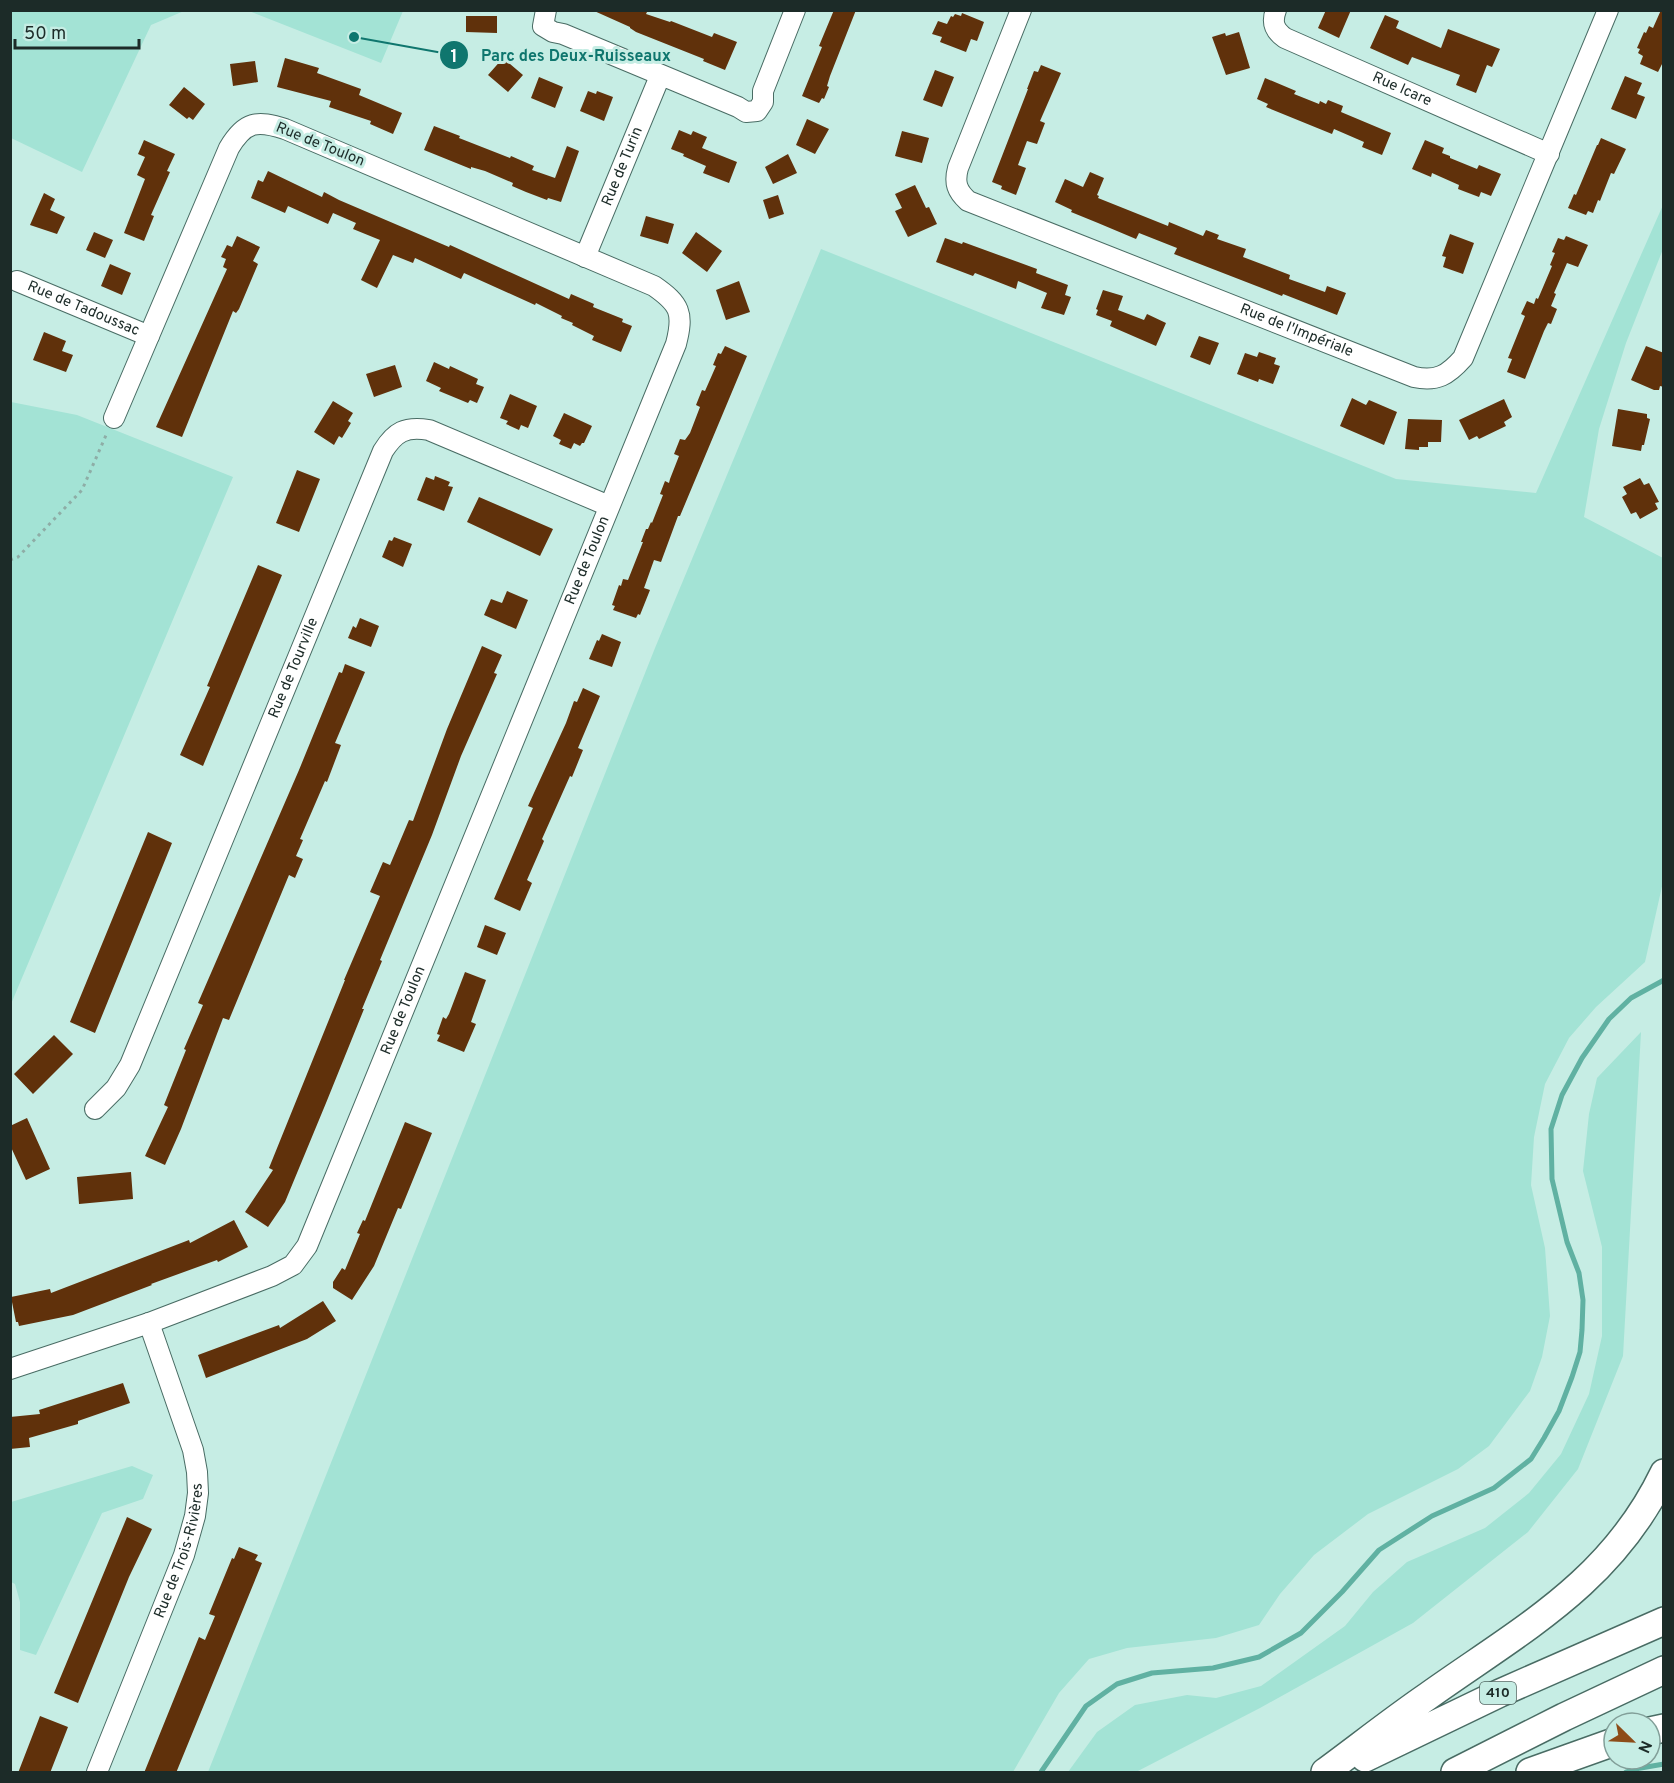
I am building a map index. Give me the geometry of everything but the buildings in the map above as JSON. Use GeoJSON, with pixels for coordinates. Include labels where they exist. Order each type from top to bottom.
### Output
{"type":"FeatureCollection","features":[{"type":"Feature","properties":{"kind":"highway"},"geometry":{"type":"LineString","coordinates":[[1325,1773],[1428,1695],[1514,1638],[1565,1599],[1589,1577],[1624,1537],[1643,1511],[1664,1473]]}},
{"type":"Feature","properties":{"kind":"highway","name":"410"},"geometry":{"type":"LineString","coordinates":[[1336,1773],[1490,1697],[1664,1621]]}},
{"type":"Feature","properties":{"kind":"highway"},"geometry":{"type":"LineString","coordinates":[[1455,1773],[1564,1717],[1664,1670]]}},
{"type":"Feature","properties":{"kind":"highway"},"geometry":{"type":"LineString","coordinates":[[1530,1773],[1602,1746]]}},
{"type":"Feature","properties":{"kind":"street"},"geometry":{"type":"LineString","coordinates":[[545,18],[553,32],[563,34],[746,112],[757,111],[763,102],[763,91],[795,10]]}},
{"type":"Feature","properties":{"kind":"street","name":"Rue de l'Impériale"},"geometry":{"type":"LineString","coordinates":[[1021,10],[958,168],[955,181],[960,193],[968,201],[1414,377],[1428,380],[1450,372],[1463,358],[1608,10]]}},
{"type":"Feature","properties":{"kind":"street","name":"Rue Icare"},"geometry":{"type":"LineString","coordinates":[[1276,10],[1275,29],[1285,38],[1549,154]]}},
{"type":"Feature","properties":{"kind":"street","name":"Rue de Turin"},"geometry":{"type":"LineString","coordinates":[[585,257],[660,76]]}},
{"type":"Feature","properties":{"kind":"street","name":"Rue de Toulon"},"geometry":{"type":"LineString","coordinates":[[10,1369],[149,1323],[272,1276],[293,1265],[307,1246],[676,344],[681,325],[678,311],[669,297],[654,286],[285,129],[257,123],[246,127],[236,136],[229,148],[114,418]]}},
{"type":"Feature","properties":{"kind":"street","name":"Rue de Tadoussac"},"geometry":{"type":"LineString","coordinates":[[17,281],[148,336]]}},
{"type":"Feature","properties":{"kind":"street","name":"Rue de Tourville"},"geometry":{"type":"LineString","coordinates":[[95,1108],[116,1088],[130,1065],[383,451],[391,438],[404,430],[417,428],[429,430],[609,506]]}},
{"type":"Feature","properties":{"kind":"street","name":"Rue de Trois-Rivières"},"geometry":{"type":"LineString","coordinates":[[97,1773],[184,1555],[190,1538],[198,1493],[193,1450],[149,1323]]}},
{"type":"Feature","properties":{"kind":"path"},"geometry":{"type":"LineString","coordinates":[[10,560],[18,557],[82,490],[114,418]]}},
{"type":"Feature","properties":{"kind":"green space"},"geometry":{"type":"Polygon","coordinates":[[[11,10],[184,11],[151,25],[82,172],[11,138],[11,10]]]}},
{"type":"Feature","properties":{"kind":"green space"},"geometry":{"type":"Polygon","coordinates":[[[403,10],[381,63],[249,11],[403,10]]]}},
{"type":"Feature","properties":{"kind":"green space"},"geometry":{"type":"Polygon","coordinates":[[[1663,205],[1663,249],[1626,343],[1599,429],[1584,517],[1663,558],[1663,882],[1645,962],[1596,1007],[1569,1038],[1545,1084],[1534,1137],[1531,1185],[1545,1248],[1550,1316],[1542,1357],[1530,1391],[1489,1446],[1458,1469],[1368,1514],[1314,1555],[1280,1594],[1259,1625],[1216,1638],[1127,1648],[1089,1659],[1059,1693],[1013,1772],[208,1772],[655,648],[821,249],[1396,479],[1536,493],[1663,205]]]}},
{"type":"Feature","properties":{"kind":"green space"},"geometry":{"type":"Polygon","coordinates":[[[11,402],[77,415],[233,477],[11,1004],[11,402]]]}},
{"type":"Feature","properties":{"kind":"green space"},"geometry":{"type":"Polygon","coordinates":[[[1641,1032],[1623,1356],[1578,1469],[1528,1532],[1413,1623],[1260,1708],[1136,1772],[1068,1772],[1097,1732],[1135,1705],[1187,1695],[1216,1698],[1261,1686],[1345,1626],[1373,1592],[1407,1562],[1485,1528],[1529,1493],[1561,1454],[1589,1394],[1602,1336],[1602,1247],[1583,1171],[1589,1114],[1597,1078],[1641,1032]]]}},
{"type":"Feature","properties":{"kind":"green space"},"geometry":{"type":"Polygon","coordinates":[[[132,1466],[153,1475],[143,1499],[102,1513],[36,1655],[20,1650],[20,1602],[15,1584],[11,1582],[11,1502],[132,1466]]]}},
{"type":"Feature","properties":{"kind":"waterway"},"geometry":{"type":"LineString","coordinates":[[1041,1772],[1086,1706],[1117,1684],[1152,1673],[1213,1668],[1259,1657],[1301,1633],[1379,1550],[1432,1516],[1494,1488],[1531,1459],[1559,1411],[1580,1352],[1582,1330],[1583,1300],[1579,1273],[1567,1242],[1552,1179],[1551,1129],[1562,1095],[1582,1058],[1609,1019],[1631,998],[1664,980]]}},
{"type":"Feature","properties":{"kind":"waterway"},"geometry":{"type":"LineString","coordinates":[[1626,1772],[1664,1764]]}},
{"type":"Feature","properties":{"kind":"place","name":"Parc des Deux-Ruisseaux"},"geometry":{"type":"Point","coordinates":[354,37]}}]}
